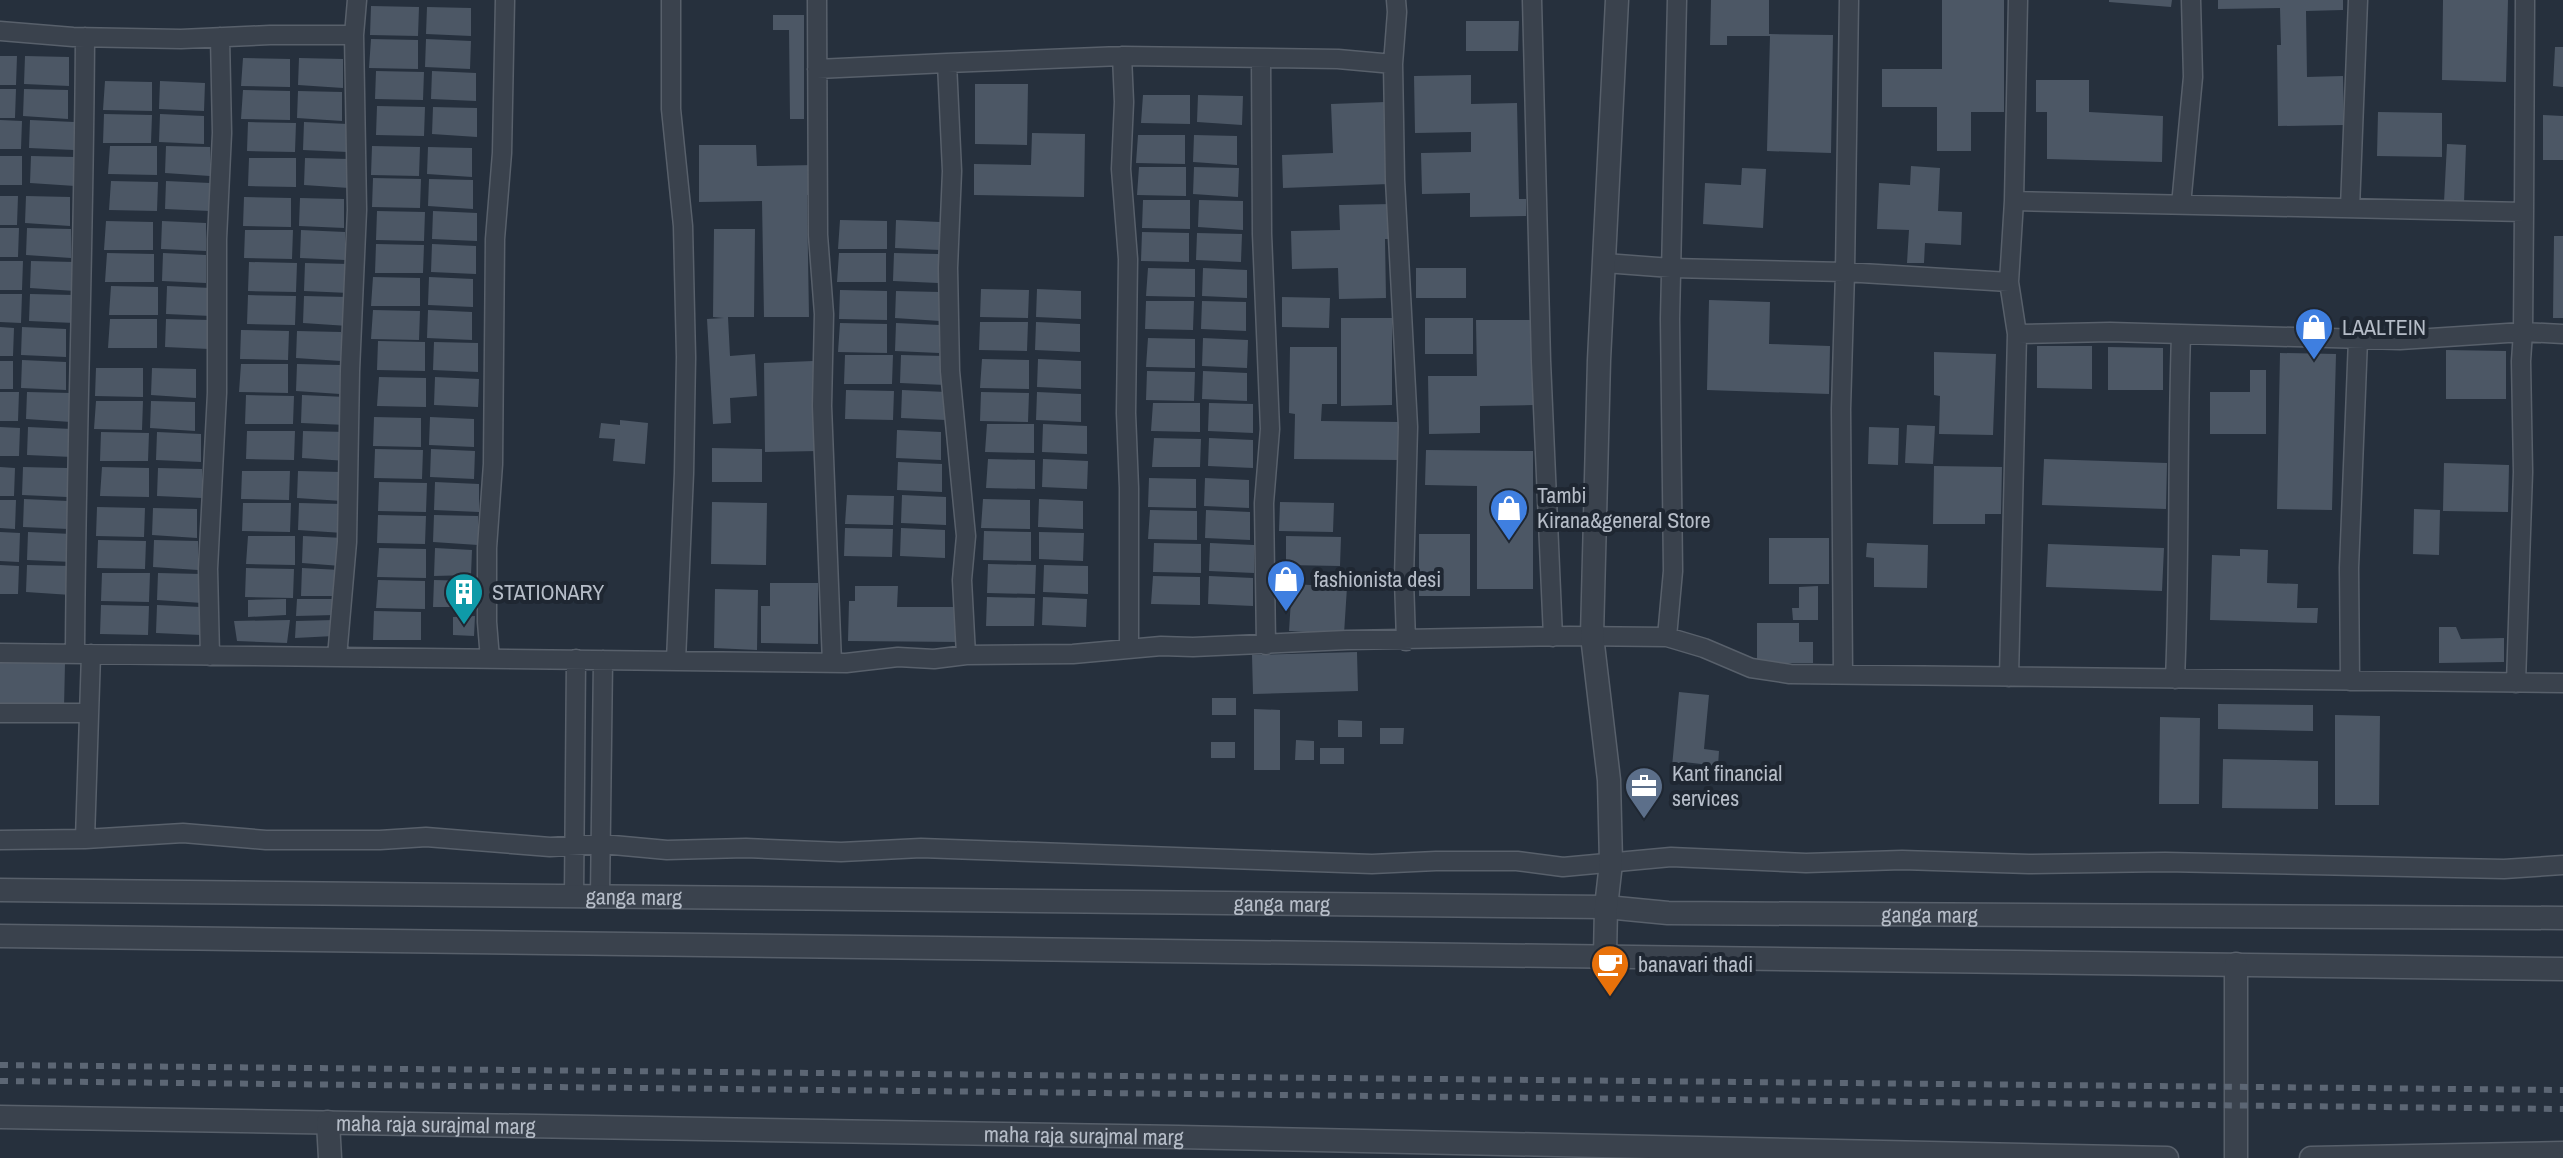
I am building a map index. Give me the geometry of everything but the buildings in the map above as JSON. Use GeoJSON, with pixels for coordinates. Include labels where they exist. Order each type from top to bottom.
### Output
{"type":"FeatureCollection","features":[{"type":"Feature","properties":{"kind":"street"},"geometry":{"type":"LineString","coordinates":[[337,657],[347,542],[357,210],[354,35],[357,0]]}},
{"type":"Feature","properties":{"kind":"street"},"geometry":{"type":"LineString","coordinates":[[490,659],[487,548],[493,464],[495,239],[502,153],[505,0]]}},
{"type":"Feature","properties":{"kind":"street"},"geometry":{"type":"LineString","coordinates":[[671,0],[671,109],[683,226],[686,357],[676,661]]}},
{"type":"Feature","properties":{"kind":"street"},"geometry":{"type":"LineString","coordinates":[[817,0],[818,235],[824,314],[824,495],[832,663]]}},
{"type":"Feature","properties":{"kind":"street"},"geometry":{"type":"LineString","coordinates":[[1396,0],[1393,64],[1395,180],[1408,427],[1404,565],[1406,641]]}},
{"type":"Feature","properties":{"kind":"street"},"geometry":{"type":"LineString","coordinates":[[1532,0],[1541,361],[1553,637]]}},
{"type":"Feature","properties":{"kind":"street"},"geometry":{"type":"LineString","coordinates":[[1605,956],[1611,863],[1609,780],[1592,636],[1599,360],[1617,0]]}},
{"type":"Feature","properties":{"kind":"street"},"geometry":{"type":"LineString","coordinates":[[1667,637],[1673,571],[1671,268],[1677,0]]}},
{"type":"Feature","properties":{"kind":"street"},"geometry":{"type":"LineString","coordinates":[[1843,675],[1841,409],[1849,0]]}},
{"type":"Feature","properties":{"kind":"street"},"geometry":{"type":"LineString","coordinates":[[2009,677],[2017,334],[2009,282],[2014,201],[2018,0]]}},
{"type":"Feature","properties":{"kind":"street"},"geometry":{"type":"LineString","coordinates":[[2181,205],[2193,77],[2191,0]]}},
{"type":"Feature","properties":{"kind":"street"},"geometry":{"type":"LineString","coordinates":[[2350,208],[2358,0]]}},
{"type":"Feature","properties":{"kind":"street"},"geometry":{"type":"LineString","coordinates":[[2516,683],[2523,472],[2521,361],[2525,0]]}},
{"type":"Feature","properties":{"kind":"street"},"geometry":{"type":"LineString","coordinates":[[0,31],[181,39],[354,35]]}},
{"type":"Feature","properties":{"kind":"street"},"geometry":{"type":"LineString","coordinates":[[85,37],[84,221],[76,498],[83,654],[89,713],[85,839]]}},
{"type":"Feature","properties":{"kind":"street"},"geometry":{"type":"LineString","coordinates":[[210,656],[208,569],[217,393],[216,268],[222,133],[220,37]]}},
{"type":"Feature","properties":{"kind":"street"},"geometry":{"type":"LineString","coordinates":[[817,69],[1122,56],[1338,59],[1393,64]]}},
{"type":"Feature","properties":{"kind":"street"},"geometry":{"type":"LineString","coordinates":[[1122,56],[1124,102],[1121,169],[1128,259],[1129,649]]}},
{"type":"Feature","properties":{"kind":"street"},"geometry":{"type":"LineString","coordinates":[[1261,58],[1262,234],[1270,429],[1264,503],[1266,645]]}},
{"type":"Feature","properties":{"kind":"street"},"geometry":{"type":"LineString","coordinates":[[947,63],[952,171],[948,268],[950,371],[966,536],[962,580],[966,655]]}},
{"type":"Feature","properties":{"kind":"street"},"geometry":{"type":"LineString","coordinates":[[2014,201],[2524,212]]}},
{"type":"Feature","properties":{"kind":"street"},"geometry":{"type":"LineString","coordinates":[[1605,263],[2009,282]]}},
{"type":"Feature","properties":{"kind":"street"},"geometry":{"type":"LineString","coordinates":[[2017,334],[2110,332],[2400,340],[2523,332],[2563,334]]}},
{"type":"Feature","properties":{"kind":"street"},"geometry":{"type":"LineString","coordinates":[[2175,679],[2181,335]]}},
{"type":"Feature","properties":{"kind":"street"},"geometry":{"type":"LineString","coordinates":[[2350,681],[2349,568],[2358,339]]}},
{"type":"Feature","properties":{"kind":"street"},"geometry":{"type":"LineString","coordinates":[[0,653],[832,663],[898,657],[934,659],[966,655],[1073,654],[1161,646],[1592,636],[1667,637],[1704,648],[1751,668],[1790,674],[2563,683]]}},
{"type":"Feature","properties":{"kind":"street"},"geometry":{"type":"LineString","coordinates":[[574,896],[576,659]]}},
{"type":"Feature","properties":{"kind":"street"},"geometry":{"type":"LineString","coordinates":[[600,897],[603,660]]}},
{"type":"Feature","properties":{"kind":"street"},"geometry":{"type":"LineString","coordinates":[[0,713],[89,713]]}},
{"type":"Feature","properties":{"kind":"street"},"geometry":{"type":"LineString","coordinates":[[0,840],[183,833],[266,840],[426,837],[550,847],[602,844],[667,850],[746,848],[841,852],[921,848],[1372,864],[1517,861],[1563,867],[1671,857],[1806,863],[1902,860],[2029,864],[2165,862],[2504,869],[2563,865]]}},
{"type":"Feature","properties":{"kind":"street","name":"ganga marg"},"geometry":{"type":"LineString","coordinates":[[0,890],[1606,907],[1668,913],[2563,918]]}},
{"type":"Feature","properties":{"kind":"street","name":"ganga marg"},"geometry":{"type":"LineString","coordinates":[[0,936],[2563,969]]}},
{"type":"Feature","properties":{"kind":"street"},"geometry":{"type":"LineString","coordinates":[[2236,964],[2236,1158]]}},
{"type":"Feature","properties":{"kind":"street","name":"maha raja surajmal marg"},"geometry":{"type":"LineString","coordinates":[[0,1117],[328,1122],[1178,1147],[2167,1158]]}},
{"type":"Feature","properties":{"kind":"street"},"geometry":{"type":"LineString","coordinates":[[328,1122],[330,1158]]}},
{"type":"Feature","properties":{"kind":"street"},"geometry":{"type":"LineString","coordinates":[[2311,1158],[2563,1153]]}},
{"type":"Feature","properties":{"kind":"railway"},"geometry":{"type":"LineString","coordinates":[[0,1065],[2563,1090]]}},
{"type":"Feature","properties":{"kind":"railway"},"geometry":{"type":"LineString","coordinates":[[0,1081],[2563,1109]]}},
{"type":"Feature","properties":{"kind":"place","name":"LAALTEIN"},"geometry":{"type":"Point","coordinates":[2314,361]}},
{"type":"Feature","properties":{"kind":"place","name":"Tambi Kirana&general Store"},"geometry":{"type":"Point","coordinates":[1509,542]}},
{"type":"Feature","properties":{"kind":"place","name":"fashionista desi"},"geometry":{"type":"Point","coordinates":[1286,613]}},
{"type":"Feature","properties":{"kind":"place","name":"STATIONARY"},"geometry":{"type":"Point","coordinates":[464,626]}},
{"type":"Feature","properties":{"kind":"place","name":"Kant financial services"},"geometry":{"type":"Point","coordinates":[1644,820]}},
{"type":"Feature","properties":{"kind":"place","name":"banavari thadi"},"geometry":{"type":"Point","coordinates":[1610,998]}}]}
